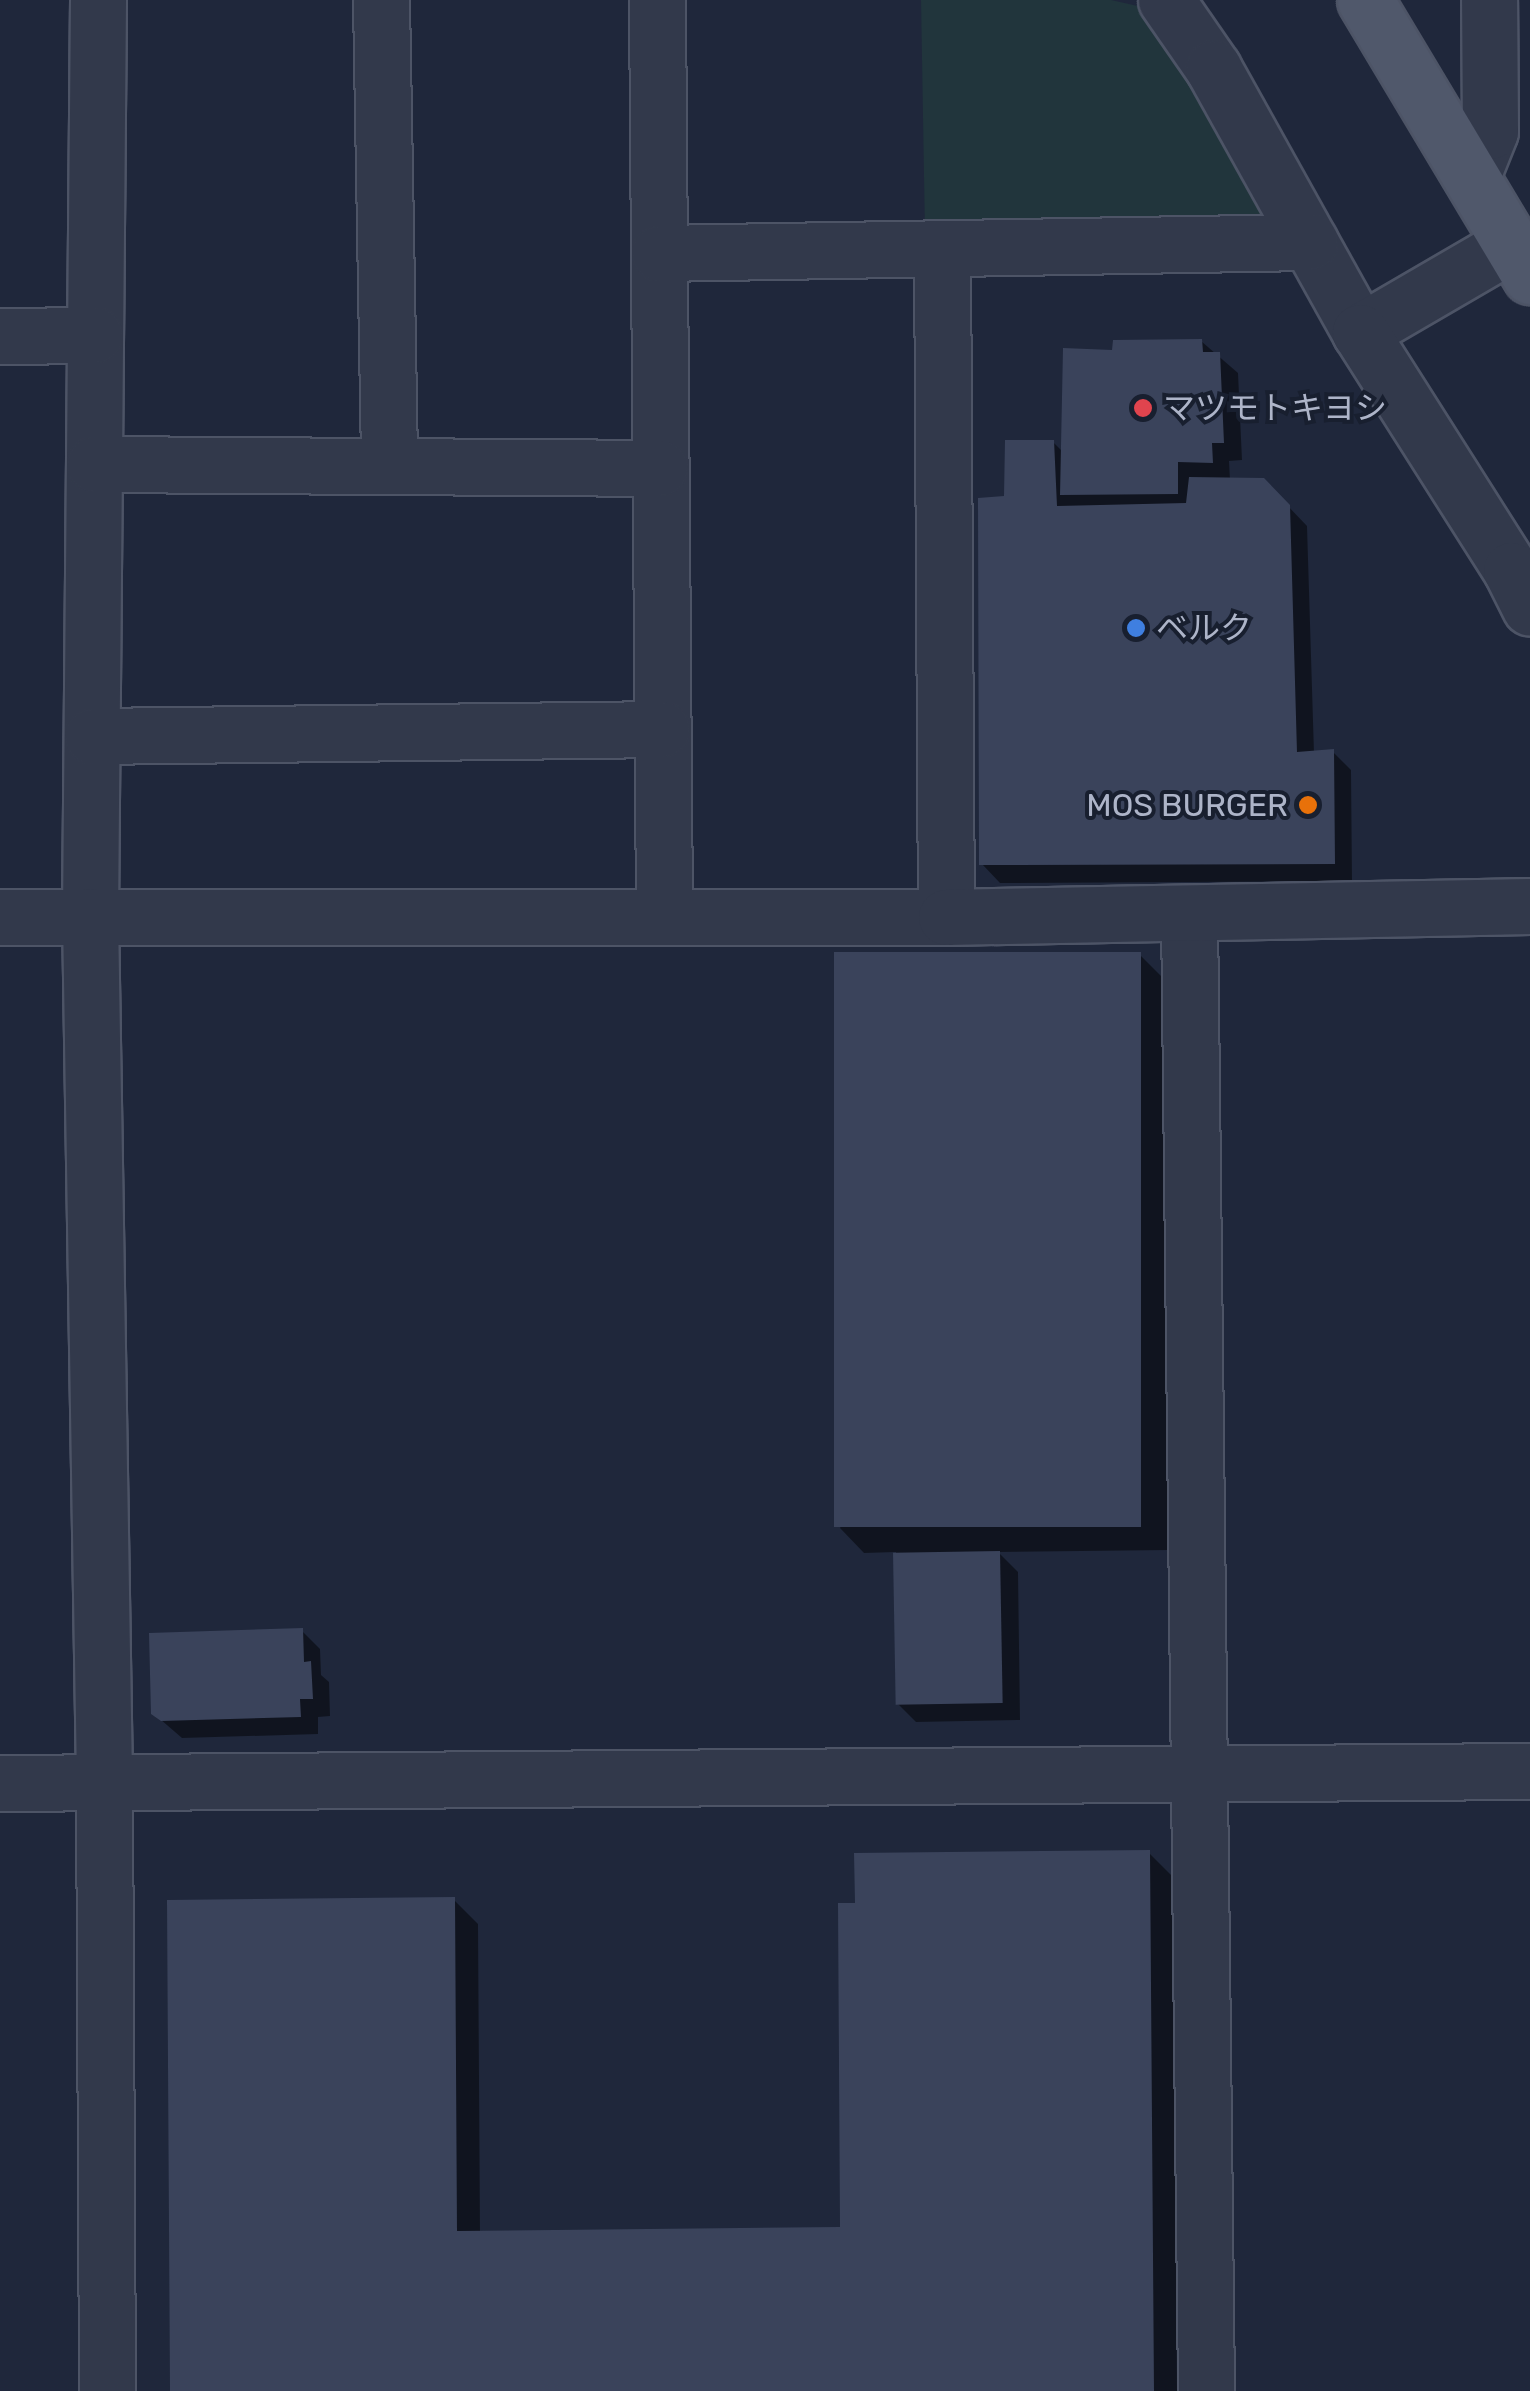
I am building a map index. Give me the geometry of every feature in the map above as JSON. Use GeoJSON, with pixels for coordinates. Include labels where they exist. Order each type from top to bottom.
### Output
{"type":"FeatureCollection","features":[{"type":"Feature","properties":{"kind":"main road"},"geometry":{"type":"LineString","coordinates":[[1364,0],[1520,260]]}},
{"type":"Feature","properties":{"kind":"street"},"geometry":{"type":"LineString","coordinates":[[98,0],[90,916],[104,1782],[107,2391]]}},
{"type":"Feature","properties":{"kind":"street"},"geometry":{"type":"LineString","coordinates":[[382,0],[389,466]]}},
{"type":"Feature","properties":{"kind":"street"},"geometry":{"type":"LineString","coordinates":[[657,0],[664,917]]}},
{"type":"Feature","properties":{"kind":"street"},"geometry":{"type":"LineString","coordinates":[[1166,0],[1212,68],[1360,332],[1511,570],[1530,608]]}},
{"type":"Feature","properties":{"kind":"street"},"geometry":{"type":"LineString","coordinates":[[1472,176],[1490,131],[1490,0]]}},
{"type":"Feature","properties":{"kind":"street"},"geometry":{"type":"LineString","coordinates":[[659,253],[1310,242]]}},
{"type":"Feature","properties":{"kind":"street"},"geometry":{"type":"LineString","coordinates":[[942,248],[946,916]]}},
{"type":"Feature","properties":{"kind":"street"},"geometry":{"type":"LineString","coordinates":[[1360,332],[1520,260]]}},
{"type":"Feature","properties":{"kind":"street"},"geometry":{"type":"LineString","coordinates":[[0,336],[95,335]]}},
{"type":"Feature","properties":{"kind":"street"},"geometry":{"type":"LineString","coordinates":[[94,464],[660,468]]}},
{"type":"Feature","properties":{"kind":"street"},"geometry":{"type":"LineString","coordinates":[[92,736],[662,729]]}},
{"type":"Feature","properties":{"kind":"street"},"geometry":{"type":"LineString","coordinates":[[0,917],[946,916],[1530,906]]}},
{"type":"Feature","properties":{"kind":"street"},"geometry":{"type":"LineString","coordinates":[[1189,914],[1206,2391]]}},
{"type":"Feature","properties":{"kind":"street"},"geometry":{"type":"LineString","coordinates":[[0,1783],[1530,1771]]}},
{"type":"Feature","properties":{"kind":"shaded area"},"geometry":{"type":"Polygon","coordinates":[[[921,0],[1111,0],[1151,9],[1281,223],[925,234],[921,0]]]}},
{"type":"Feature","properties":{"kind":"building"},"geometry":{"type":"Polygon","coordinates":[[[1202,339],[1203,352],[1220,352],[1224,443],[1212,443],[1213,463],[1178,462],[1178,494],[1060,495],[1063,348],[1112,350],[1113,340],[1202,339]]]}},
{"type":"Feature","properties":{"kind":"building","name":"ベルク"},"geometry":{"type":"Polygon","coordinates":[[[1005,440],[1054,440],[1057,506],[1186,503],[1189,477],[1264,478],[1290,505],[1297,752],[1334,749],[1335,864],[979,865],[978,498],[1004,496],[1005,440]]]}},
{"type":"Feature","properties":{"kind":"building"},"geometry":{"type":"Polygon","coordinates":[[[834,952],[1141,952],[1141,1527],[834,1527],[834,952]]]}},
{"type":"Feature","properties":{"kind":"building"},"geometry":{"type":"Polygon","coordinates":[[[1000,1551],[1003,1703],[896,1705],[893,1553],[1000,1551]]]}},
{"type":"Feature","properties":{"kind":"building"},"geometry":{"type":"Polygon","coordinates":[[[303,1628],[304,1662],[311,1661],[313,1699],[300,1699],[301,1717],[161,1721],[151,1714],[149,1633],[303,1628]]]}},
{"type":"Feature","properties":{"kind":"building"},"geometry":{"type":"Polygon","coordinates":[[[1150,1850],[1154,2391],[170,2391],[167,1900],[455,1897],[457,2231],[840,2227],[838,1903],[855,1903],[854,1853],[1150,1850]]]}},
{"type":"Feature","properties":{"kind":"place","name":"マツモトキヨシ"},"geometry":{"type":"Point","coordinates":[1143,408]}},
{"type":"Feature","properties":{"kind":"place","name":"ベルク"},"geometry":{"type":"Point","coordinates":[1136,628]}},
{"type":"Feature","properties":{"kind":"place","name":"MOS BURGER"},"geometry":{"type":"Point","coordinates":[1308,805]}}]}
